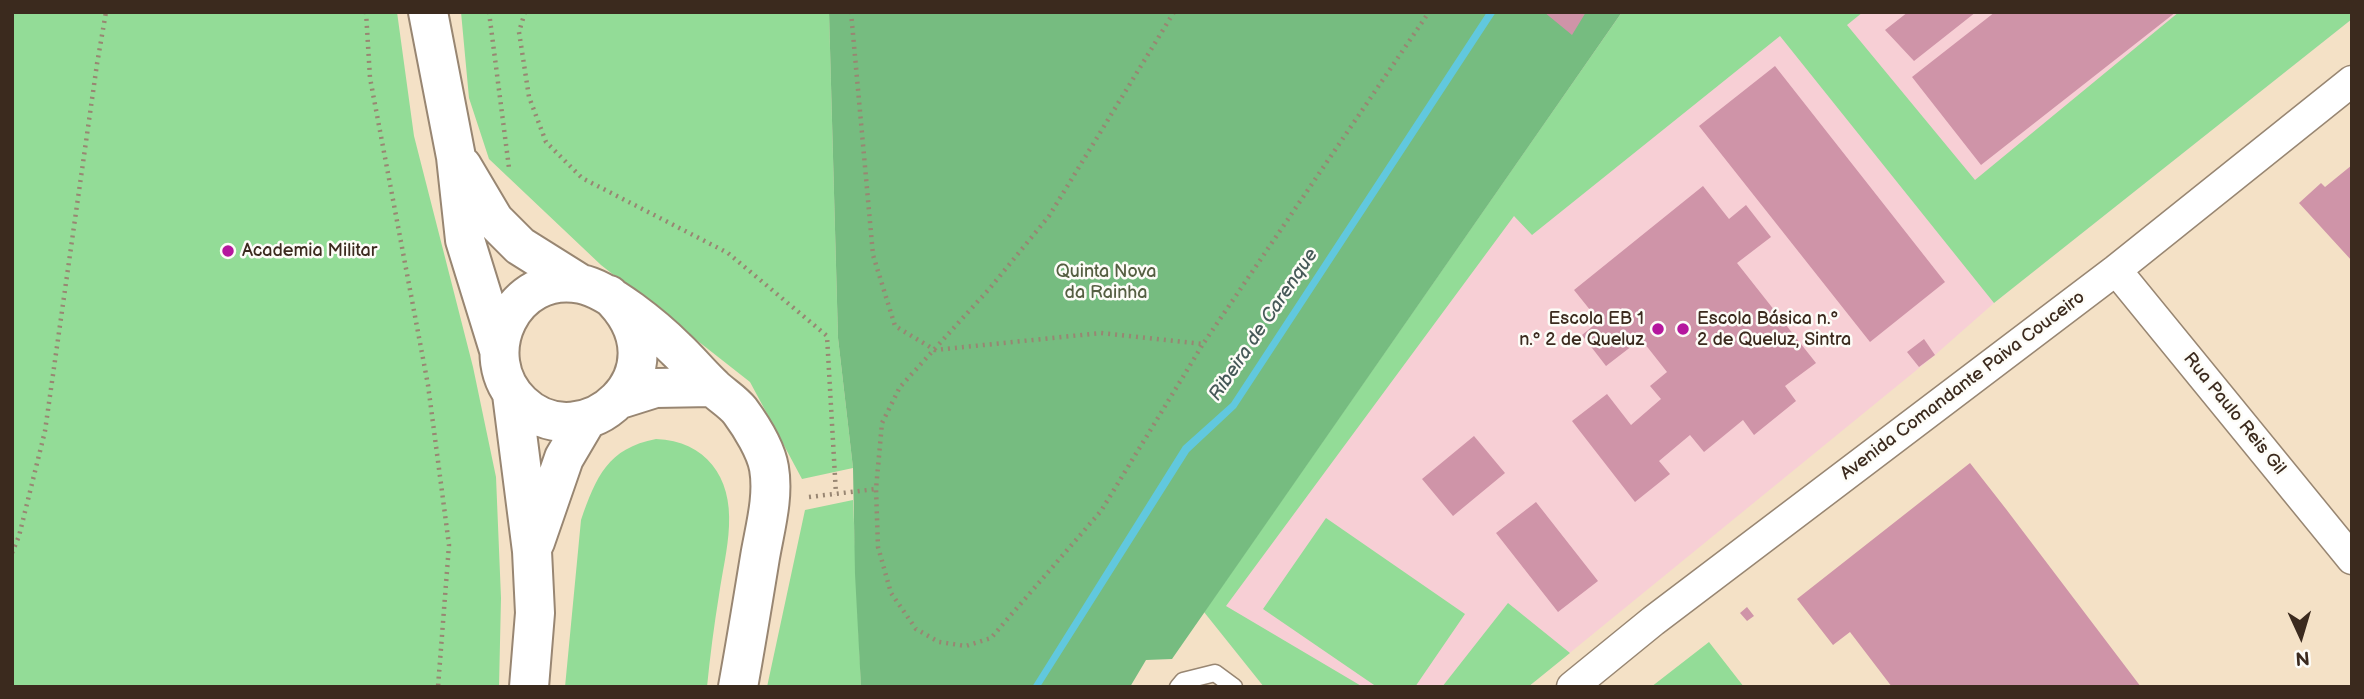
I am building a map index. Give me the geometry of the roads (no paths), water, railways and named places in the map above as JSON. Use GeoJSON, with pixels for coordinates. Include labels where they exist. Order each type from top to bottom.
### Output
{"type":"FeatureCollection","features":[{"type":"Feature","properties":{"kind":"main road"},"geometry":{"type":"LineString","coordinates":[[428,12],[456,157],[465,240],[499,350],[502,373],[512,394],[532,551],[535,613],[529,687]]}},
{"type":"Feature","properties":{"kind":"main road"},"geometry":{"type":"LineString","coordinates":[[456,157],[494,220],[520,246],[594,289],[674,347],[712,387],[739,410],[755,436],[769,466],[770,502],[738,687]]}},
{"type":"Feature","properties":{"kind":"main road"},"geometry":{"type":"LineString","coordinates":[[499,350],[503,327],[515,307],[533,292],[555,284],[594,289],[628,317],[638,344],[637,364],[620,399]]}},
{"type":"Feature","properties":{"kind":"main road"},"geometry":{"type":"LineString","coordinates":[[512,394],[538,415],[571,421],[587,419],[605,411],[620,399],[655,388],[712,387]]}},
{"type":"Feature","properties":{"kind":"main road"},"geometry":{"type":"LineString","coordinates":[[532,551],[564,458],[587,419]]}},
{"type":"Feature","properties":{"kind":"street","name":"Avenida Comandante Paiva Couceiro"},"geometry":{"type":"LineString","coordinates":[[1572,687],[1653,621],[2116,270],[2352,81]]}},
{"type":"Feature","properties":{"kind":"street","name":"Rua Paulo Reis Gil"},"geometry":{"type":"LineString","coordinates":[[2116,270],[2352,559]]}},
{"type":"Feature","properties":{"kind":"lane"},"geometry":{"type":"LineString","coordinates":[[1178,687],[1183,681],[1214,673],[1234,687]]}},
{"type":"Feature","properties":{"kind":"water"},"geometry":{"type":"Polygon","coordinates":[[[1487,12],[1496,12],[1236,408],[1189,452],[1040,687],[1032,687],[1183,446],[1231,403],[1487,12]]]}},
{"type":"Feature","properties":{"kind":"place","name":"Academia Militar"},"geometry":{"type":"Point","coordinates":[228,251]}},
{"type":"Feature","properties":{"kind":"place","name":"Escola EB 1 n.º 2 de Queluz"},"geometry":{"type":"Point","coordinates":[1658,329]}},
{"type":"Feature","properties":{"kind":"place","name":"Escola Básica n.º 2 de Queluz, Sintra"},"geometry":{"type":"Point","coordinates":[1683,329]}},
{"type":"Feature","properties":{"kind":"park label","name":"Quinta Nova da Rainha"},"geometry":{"type":"Point","coordinates":[1106,282]}},
{"type":"Feature","properties":{"kind":"water label","name":"Ribeira de Carenque"},"geometry":{"type":"Point","coordinates":[1264,325]}}]}
